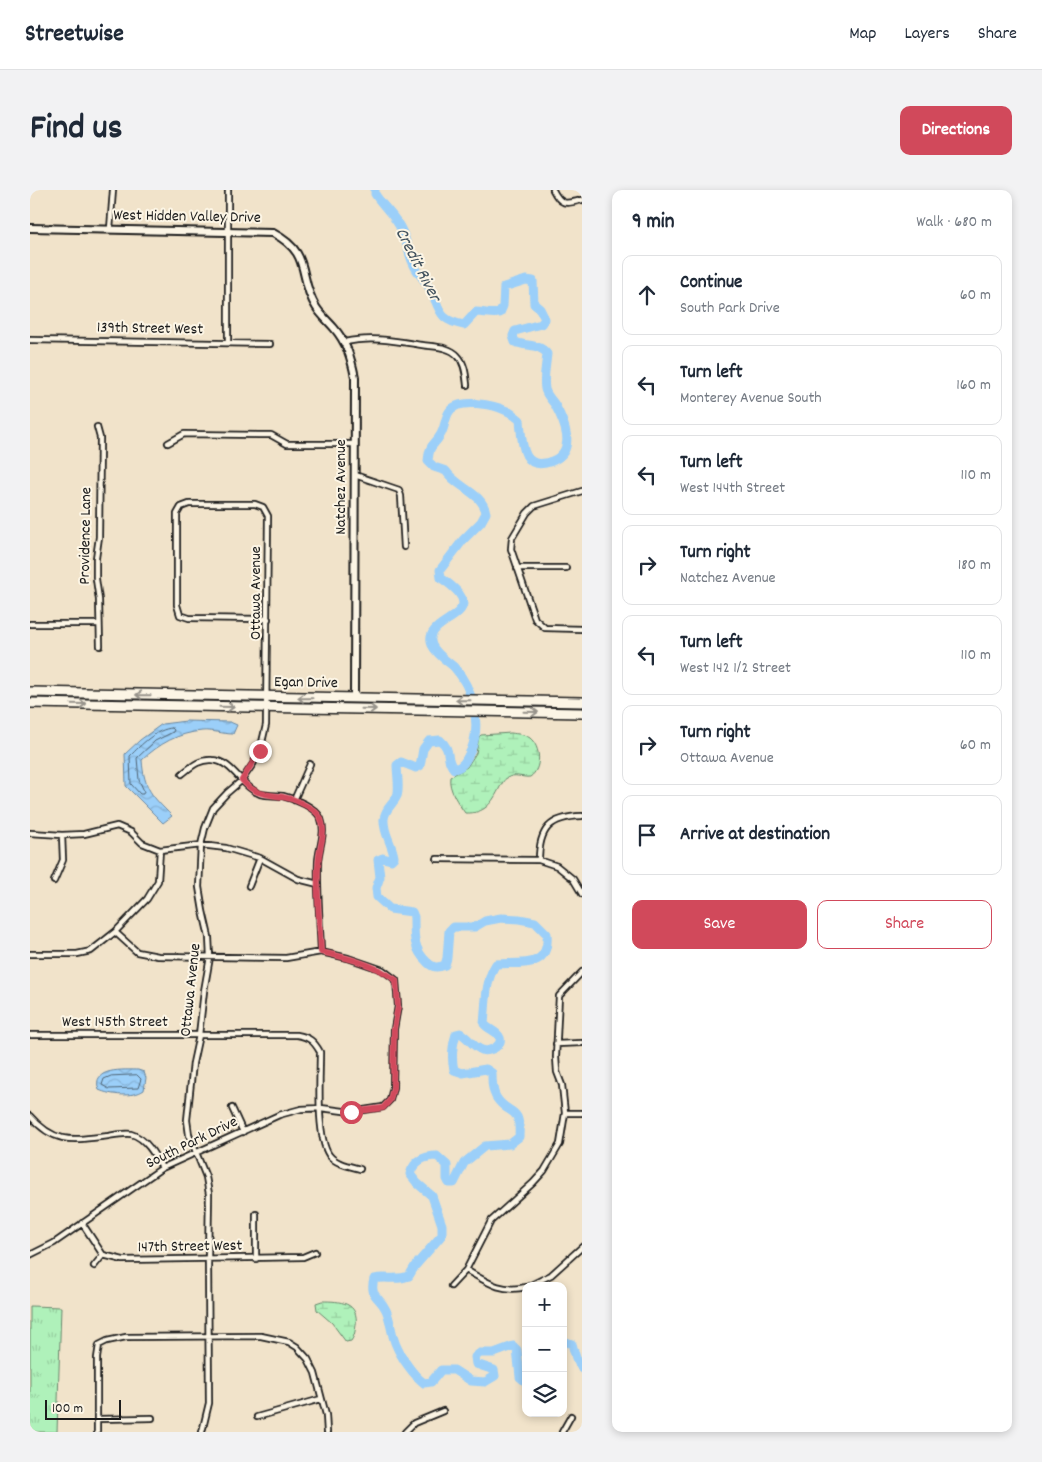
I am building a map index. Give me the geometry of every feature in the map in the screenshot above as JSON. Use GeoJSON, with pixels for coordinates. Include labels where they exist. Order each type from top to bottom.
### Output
{"type":"FeatureCollection","features":[{"type":"Feature","properties":{"kind":"highway","name":"Egan Drive"},"geometry":{"type":"LineString","coordinates":[[30,692],[582,702]]}},
{"type":"Feature","properties":{"kind":"highway","name":"Egan Drive"},"geometry":{"type":"LineString","coordinates":[[30,703],[582,713]]}},
{"type":"Feature","properties":{"kind":"street"},"geometry":{"type":"LineString","coordinates":[[110,229],[113,190]]}},
{"type":"Feature","properties":{"kind":"street"},"geometry":{"type":"LineString","coordinates":[[228,190],[228,343]]}},
{"type":"Feature","properties":{"kind":"street"},"geometry":{"type":"LineString","coordinates":[[553,190],[560,202],[570,203],[582,200]]}},
{"type":"Feature","properties":{"kind":"street","name":"West Hidden Valley Drive"},"geometry":{"type":"LineString","coordinates":[[30,228],[273,233],[287,240],[298,253],[309,290]]}},
{"type":"Feature","properties":{"kind":"street","name":"Natchez Avenue"},"geometry":{"type":"LineString","coordinates":[[309,290],[315,306],[345,342],[351,357],[355,377],[354,699]]}},
{"type":"Feature","properties":{"kind":"street"},"geometry":{"type":"LineString","coordinates":[[345,342],[358,339],[397,341],[448,348],[459,356],[466,372],[467,385]]}},
{"type":"Feature","properties":{"kind":"street","name":"139th Street West"},"geometry":{"type":"LineString","coordinates":[[30,340],[270,344]]}},
{"type":"Feature","properties":{"kind":"street","name":"Providence Lane"},"geometry":{"type":"LineString","coordinates":[[97,427],[100,438],[99,537],[96,579],[99,600],[100,646]]}},
{"type":"Feature","properties":{"kind":"street"},"geometry":{"type":"LineString","coordinates":[[168,442],[184,434],[271,435],[287,444],[355,444]]}},
{"type":"Feature","properties":{"kind":"street"},"geometry":{"type":"LineString","coordinates":[[355,476],[399,490],[404,547]]}},
{"type":"Feature","properties":{"kind":"street"},"geometry":{"type":"LineString","coordinates":[[582,491],[534,506],[527,513],[512,538],[511,549],[535,619],[545,628],[582,628]]}},
{"type":"Feature","properties":{"kind":"street","name":"Ottawa Avenue"},"geometry":{"type":"LineString","coordinates":[[202,1432],[209,1403],[209,1194],[206,1177],[189,1135],[187,1120],[210,957],[209,937],[199,887],[201,845],[205,828],[214,808],[242,780],[260,751],[266,725],[268,708],[268,619],[268,516],[264,507],[255,504],[189,504],[181,507],[177,514],[177,605],[180,615],[189,618],[268,619]]}},
{"type":"Feature","properties":{"kind":"street"},"geometry":{"type":"LineString","coordinates":[[517,568],[566,568]]}},
{"type":"Feature","properties":{"kind":"street"},"geometry":{"type":"LineString","coordinates":[[30,624],[99,624]]}},
{"type":"Feature","properties":{"kind":"street"},"geometry":{"type":"LineString","coordinates":[[115,932],[137,952],[158,956],[286,958],[321,952],[318,859],[323,832],[321,818],[312,809],[284,796],[260,794],[248,787],[224,764],[211,760],[198,762],[182,774]]}},
{"type":"Feature","properties":{"kind":"street"},"geometry":{"type":"LineString","coordinates":[[294,800],[310,764]]}},
{"type":"Feature","properties":{"kind":"street"},"geometry":{"type":"LineString","coordinates":[[539,860],[539,846],[542,836],[550,824],[566,816],[582,816]]}},
{"type":"Feature","properties":{"kind":"street"},"geometry":{"type":"LineString","coordinates":[[30,833],[84,834],[117,826],[131,832],[142,842],[160,850],[201,845],[226,848],[260,858],[298,879],[318,884]]}},
{"type":"Feature","properties":{"kind":"street"},"geometry":{"type":"LineString","coordinates":[[54,881],[62,860],[62,835]]}},
{"type":"Feature","properties":{"kind":"street"},"geometry":{"type":"LineString","coordinates":[[30,954],[77,954],[91,951],[115,932],[147,900],[158,881],[160,850]]}},
{"type":"Feature","properties":{"kind":"street"},"geometry":{"type":"LineString","coordinates":[[249,886],[260,858]]}},
{"type":"Feature","properties":{"kind":"street"},"geometry":{"type":"LineString","coordinates":[[437,859],[539,860],[557,866],[573,880],[582,894]]}},
{"type":"Feature","properties":{"kind":"street","name":"South Park Drive"},"geometry":{"type":"LineString","coordinates":[[30,1255],[54,1243],[162,1168],[279,1116],[301,1109],[321,1108],[351,1112],[383,1108],[390,1100],[393,1088],[394,1029],[398,1006],[396,980],[382,970],[348,958],[321,952]]}},
{"type":"Feature","properties":{"kind":"street"},"geometry":{"type":"LineString","coordinates":[[451,1286],[466,1270],[491,1221],[544,1172],[560,1144],[565,1113],[562,1086],[558,1072],[556,1044],[559,996],[582,972]]}},
{"type":"Feature","properties":{"kind":"street","name":"West 145th Street"},"geometry":{"type":"LineString","coordinates":[[30,1034],[307,1036],[314,1042],[320,1052],[321,1108]]}},
{"type":"Feature","properties":{"kind":"street"},"geometry":{"type":"LineString","coordinates":[[556,1044],[582,1043]]}},
{"type":"Feature","properties":{"kind":"street"},"geometry":{"type":"LineString","coordinates":[[232,1108],[243,1132]]}},
{"type":"Feature","properties":{"kind":"street"},"geometry":{"type":"LineString","coordinates":[[321,1108],[322,1141],[330,1156],[342,1165],[360,1169]]}},
{"type":"Feature","properties":{"kind":"street"},"geometry":{"type":"LineString","coordinates":[[565,1113],[582,1113]]}},
{"type":"Feature","properties":{"kind":"street"},"geometry":{"type":"LineString","coordinates":[[30,1116],[42,1130],[58,1137],[76,1139],[131,1134],[142,1141],[153,1152],[162,1168]]}},
{"type":"Feature","properties":{"kind":"street"},"geometry":{"type":"LineString","coordinates":[[256,1214],[256,1259]]}},
{"type":"Feature","properties":{"kind":"street"},"geometry":{"type":"LineString","coordinates":[[82,1223],[104,1255],[94,1266]]}},
{"type":"Feature","properties":{"kind":"street"},"geometry":{"type":"LineString","coordinates":[[537,1282],[551,1275],[582,1247]]}},
{"type":"Feature","properties":{"kind":"street","name":"147th Street West"},"geometry":{"type":"LineString","coordinates":[[104,1255],[124,1260],[208,1260],[302,1257],[314,1252]]}},
{"type":"Feature","properties":{"kind":"street"},"geometry":{"type":"LineString","coordinates":[[466,1270],[496,1287],[514,1290],[522,1288]]}},
{"type":"Feature","properties":{"kind":"street"},"geometry":{"type":"LineString","coordinates":[[98,1432],[99,1345],[107,1341],[126,1337],[261,1336],[289,1342],[297,1347],[308,1359],[315,1373],[328,1432]]}},
{"type":"Feature","properties":{"kind":"street"},"geometry":{"type":"LineString","coordinates":[[258,1417],[322,1399]]}},
{"type":"Feature","properties":{"kind":"street"},"geometry":{"type":"LineString","coordinates":[[405,1432],[414,1423],[443,1411]]}},
{"type":"Feature","properties":{"kind":"street"},"geometry":{"type":"LineString","coordinates":[[562,1432],[570,1416]]}},
{"type":"Feature","properties":{"kind":"street"},"geometry":{"type":"LineString","coordinates":[[98,1419],[152,1418]]}},
{"type":"Feature","properties":{"kind":"green space"},"geometry":{"type":"Polygon","coordinates":[[[520,734],[534,742],[539,758],[537,769],[530,777],[512,776],[506,779],[491,803],[478,812],[465,813],[452,791],[450,777],[467,767],[476,753],[481,735],[520,734]]]}},
{"type":"Feature","properties":{"kind":"green space"},"geometry":{"type":"Polygon","coordinates":[[[322,1301],[347,1304],[351,1307],[356,1317],[356,1325],[351,1341],[346,1342],[332,1323],[317,1310],[316,1303],[322,1301]]]}},
{"type":"Feature","properties":{"kind":"green space"},"geometry":{"type":"Polygon","coordinates":[[[30,1306],[61,1307],[57,1432],[30,1432],[30,1306]]]}},
{"type":"Feature","properties":{"kind":"water"},"geometry":{"type":"Polygon","coordinates":[[[186,721],[230,722],[237,725],[233,734],[202,731],[185,734],[162,744],[142,760],[145,778],[150,791],[172,816],[163,823],[126,786],[125,754],[162,724],[186,721]]]}},
{"type":"Feature","properties":{"kind":"water"},"geometry":{"type":"Polygon","coordinates":[[[118,1070],[138,1070],[144,1072],[146,1078],[144,1090],[139,1093],[122,1095],[99,1090],[99,1077],[104,1074],[118,1070]]]}},
{"type":"Feature","properties":{"kind":"waterway","name":"Credit River"},"geometry":{"type":"LineString","coordinates":[[375,190],[378,199],[393,216],[404,235],[415,267],[430,289],[441,313],[449,320],[464,325],[476,312],[500,313],[503,306],[504,287],[526,280],[533,281],[534,304],[540,309],[545,319],[541,324],[515,331],[513,336],[515,342],[540,348],[547,354],[544,376],[545,389],[559,412],[567,436],[567,444],[560,456],[542,464],[534,463],[525,453],[521,437],[520,420],[511,413],[501,409],[486,405],[468,404],[454,407],[449,412],[441,434],[431,448],[428,461],[434,467],[446,471],[456,482],[475,495],[484,506],[486,513],[481,522],[463,540],[440,570],[441,578],[457,591],[463,601],[461,609],[431,635],[434,648],[454,667],[466,685],[474,707],[476,729],[471,750],[465,762],[457,768],[454,769],[451,765],[448,751],[440,740],[429,741],[423,749],[420,766],[416,768],[401,762],[397,765],[398,793],[386,812],[384,819],[385,829],[394,857],[391,860],[383,858],[378,860],[380,877],[376,888],[377,897],[390,909],[412,912],[417,947],[422,957],[433,966],[445,965],[449,931],[453,927],[475,927],[485,921],[501,918],[519,919],[535,922],[547,934],[547,946],[544,954],[539,959],[532,962],[496,964],[492,970],[487,993],[484,1024],[499,1036],[500,1042],[498,1045],[485,1051],[476,1047],[460,1033],[456,1034],[453,1048],[452,1061],[454,1070],[463,1073],[486,1069],[492,1073],[492,1083],[496,1097],[518,1119],[519,1137],[510,1144],[485,1146],[464,1163],[454,1183],[449,1183],[447,1179],[447,1165],[437,1156],[424,1158],[414,1166],[410,1174],[432,1196],[442,1225],[442,1235],[415,1266],[409,1276],[374,1279],[373,1285],[374,1293],[384,1305],[388,1314],[398,1350],[412,1371],[424,1383],[431,1382],[441,1370],[454,1370],[471,1381],[485,1382],[495,1376],[494,1370],[476,1364],[475,1357],[480,1353],[494,1353],[513,1346],[517,1350],[520,1377],[522,1379]]}},
{"type":"Feature","properties":{"kind":"waterway","name":"Credit River"},"geometry":{"type":"LineString","coordinates":[[567,1342],[572,1344],[582,1369]]}},
{"type":"Feature","properties":{"kind":"route"},"geometry":{"type":"LineString","coordinates":[[260,751],[242,780],[248,787],[260,794],[284,796],[294,800],[312,809],[321,818],[323,832],[318,859],[318,884],[321,952],[348,958],[382,970],[396,980],[398,1006],[394,1029],[393,1088],[390,1100],[383,1108],[351,1112]]}}]}
